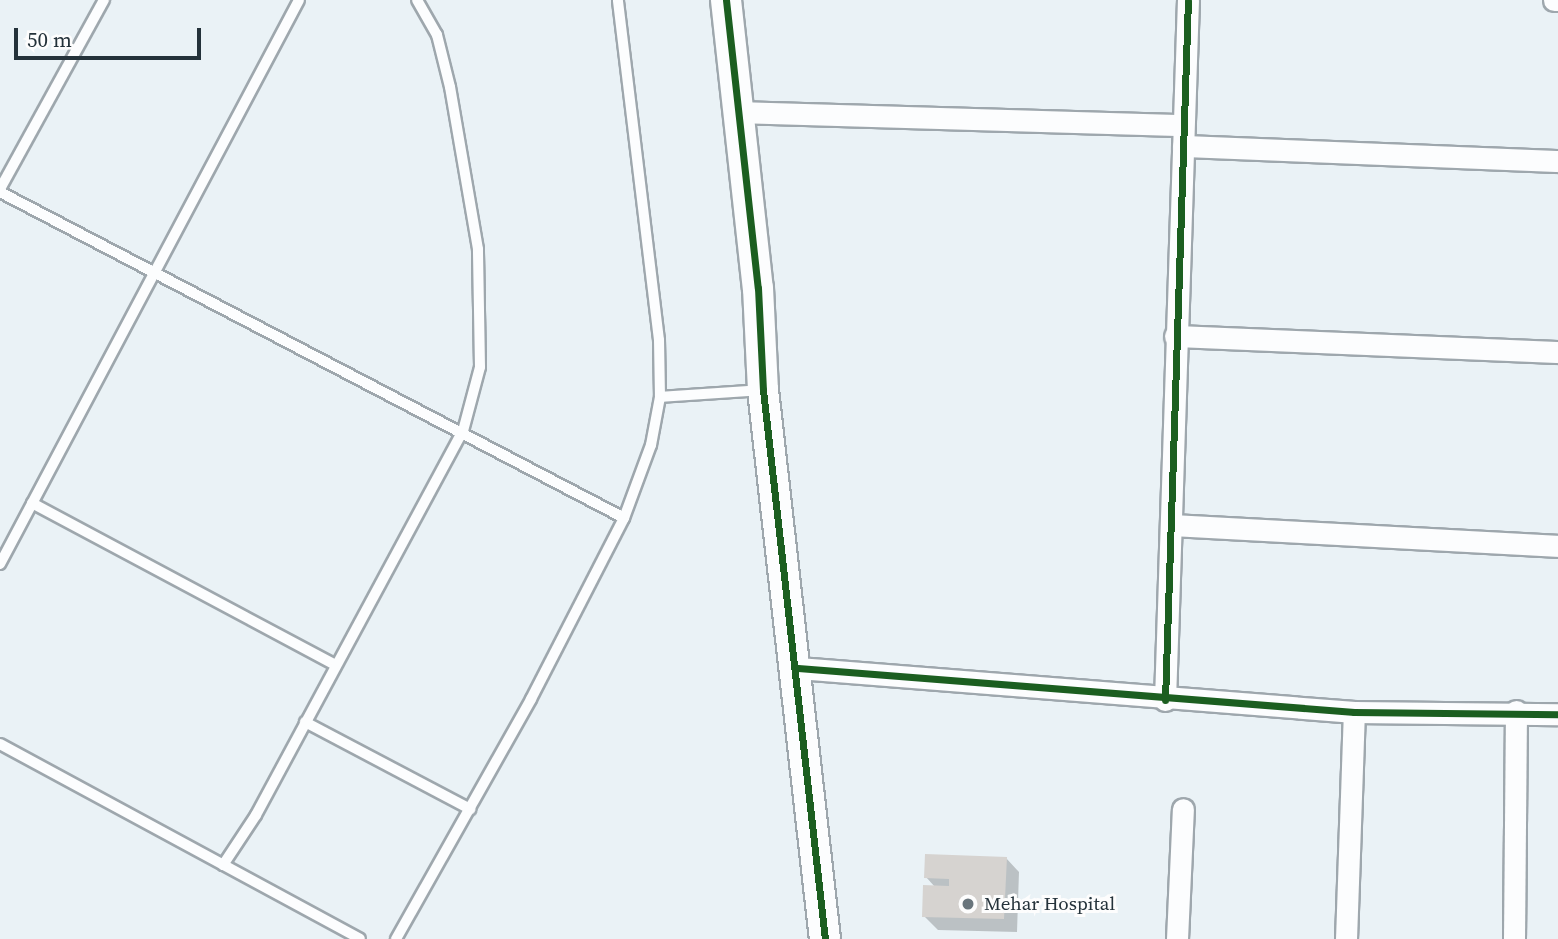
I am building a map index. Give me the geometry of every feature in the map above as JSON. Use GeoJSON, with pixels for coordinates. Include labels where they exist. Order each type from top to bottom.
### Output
{"type":"FeatureCollection","features":[{"type":"Feature","properties":{"kind":"street"},"geometry":{"type":"LineString","coordinates":[[726,0],[758,288],[763,390],[798,668],[819,936]]}},
{"type":"Feature","properties":{"kind":"street"},"geometry":{"type":"LineString","coordinates":[[1165,700],[1173,525],[1175,336],[1188,0]]}},
{"type":"Feature","properties":{"kind":"street"},"geometry":{"type":"LineString","coordinates":[[738,113],[1183,135],[1558,161]]}},
{"type":"Feature","properties":{"kind":"street"},"geometry":{"type":"LineString","coordinates":[[1175,336],[1558,352]]}},
{"type":"Feature","properties":{"kind":"street"},"geometry":{"type":"LineString","coordinates":[[1173,525],[1558,545]]}},
{"type":"Feature","properties":{"kind":"street"},"geometry":{"type":"LineString","coordinates":[[798,668],[1165,700],[1354,712],[1516,711],[1558,714]]}},
{"type":"Feature","properties":{"kind":"street"},"geometry":{"type":"LineString","coordinates":[[1514,939],[1516,711]]}},
{"type":"Feature","properties":{"kind":"street"},"geometry":{"type":"LineString","coordinates":[[1346,939],[1354,712]]}},
{"type":"Feature","properties":{"kind":"street"},"geometry":{"type":"LineString","coordinates":[[1177,939],[1183,810]]}},
{"type":"Feature","properties":{"kind":"lane"},"geometry":{"type":"LineString","coordinates":[[104,0],[0,191],[463,431],[624,518]]}},
{"type":"Feature","properties":{"kind":"lane"},"geometry":{"type":"LineString","coordinates":[[0,564],[299,0]]}},
{"type":"Feature","properties":{"kind":"lane"},"geometry":{"type":"LineString","coordinates":[[223,865],[256,815],[463,431],[480,368],[478,249],[438,35],[417,0]]}},
{"type":"Feature","properties":{"kind":"lane"},"geometry":{"type":"LineString","coordinates":[[396,939],[470,809],[624,518],[651,444],[660,397],[659,340],[618,0]]}},
{"type":"Feature","properties":{"kind":"lane"},"geometry":{"type":"LineString","coordinates":[[660,397],[763,390]]}},
{"type":"Feature","properties":{"kind":"lane"},"geometry":{"type":"LineString","coordinates":[[32,503],[336,665]]}},
{"type":"Feature","properties":{"kind":"lane"},"geometry":{"type":"LineString","coordinates":[[305,722],[470,809]]}},
{"type":"Feature","properties":{"kind":"lane"},"geometry":{"type":"LineString","coordinates":[[0,744],[360,939]]}},
{"type":"Feature","properties":{"kind":"building"},"geometry":{"type":"Polygon","coordinates":[[[925,854],[1007,857],[1004,919],[922,917],[923,885],[949,886],[949,879],[924,878],[925,854]]]}},
{"type":"Feature","properties":{"kind":"cycle path"},"geometry":{"type":"LineString","coordinates":[[726,0],[758,288],[763,390],[825,939]]}},
{"type":"Feature","properties":{"kind":"cycle path"},"geometry":{"type":"LineString","coordinates":[[1165,700],[1188,0]]}},
{"type":"Feature","properties":{"kind":"cycle path"},"geometry":{"type":"LineString","coordinates":[[798,668],[1354,712],[1558,714]]}},
{"type":"Feature","properties":{"kind":"place","name":"Mehar Hospital"},"geometry":{"type":"Point","coordinates":[968,904]}}]}
